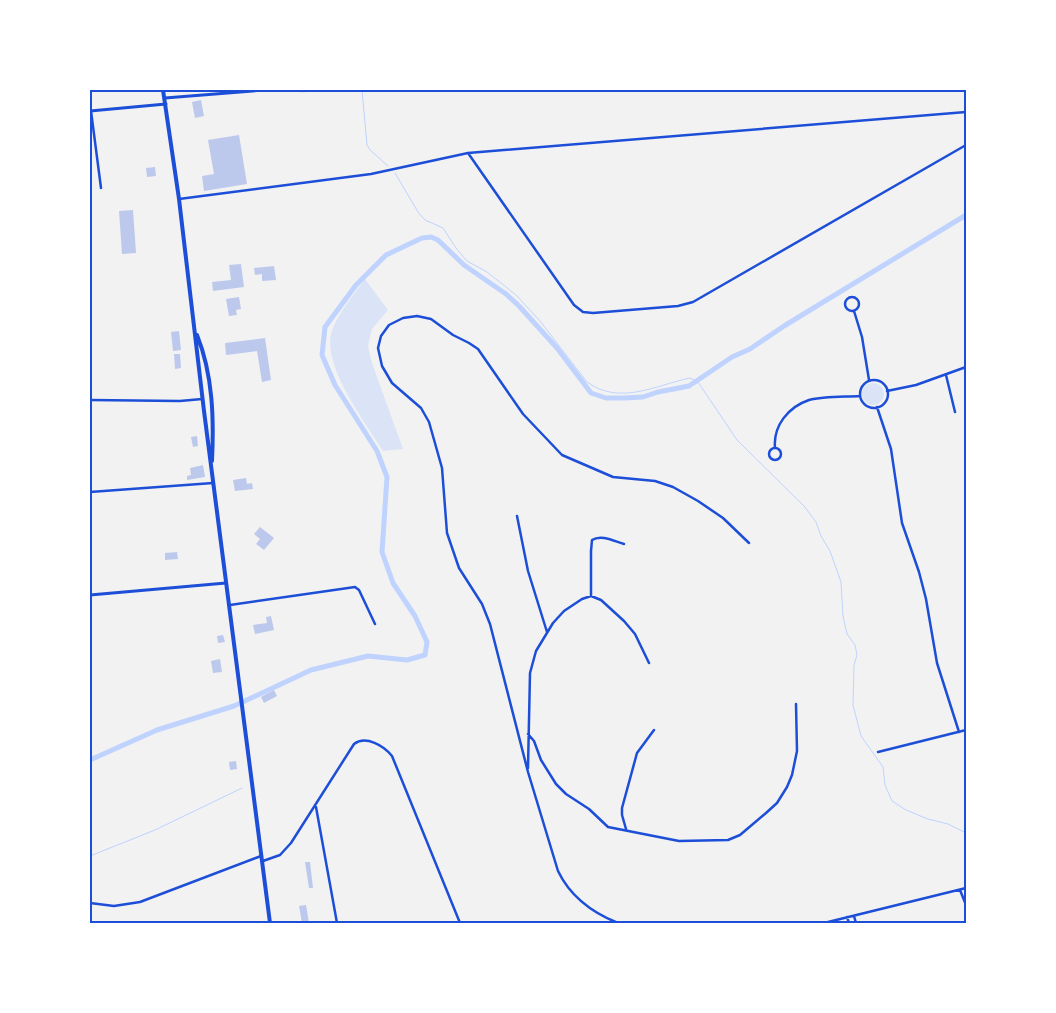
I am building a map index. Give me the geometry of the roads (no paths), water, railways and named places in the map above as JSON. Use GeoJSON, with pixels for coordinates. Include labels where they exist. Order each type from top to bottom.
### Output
{"type":"FeatureCollection","features":[{"type":"Feature","properties":{"kind":"main road"},"geometry":{"type":"LineString","coordinates":[[163,90],[179,199],[196,333],[202,399],[270,923]]}},
{"type":"Feature","properties":{"kind":"main road"},"geometry":{"type":"LineString","coordinates":[[196,333],[206,362],[213,406],[212,465]]}},
{"type":"Feature","properties":{"kind":"street"},"geometry":{"type":"LineString","coordinates":[[165,98],[264,90]]}},
{"type":"Feature","properties":{"kind":"street"},"geometry":{"type":"LineString","coordinates":[[101,188],[90,111],[166,104]]}},
{"type":"Feature","properties":{"kind":"street"},"geometry":{"type":"LineString","coordinates":[[179,199],[371,174],[468,153],[966,112]]}},
{"type":"Feature","properties":{"kind":"street"},"geometry":{"type":"LineString","coordinates":[[90,145],[95,146]]}},
{"type":"Feature","properties":{"kind":"street"},"geometry":{"type":"LineString","coordinates":[[468,153],[574,305],[583,312],[593,314],[678,306],[693,302],[966,145]]}},
{"type":"Feature","properties":{"kind":"street"},"geometry":{"type":"LineString","coordinates":[[851,298],[855,298],[859,304],[858,308],[854,311],[850,311],[846,306],[847,300],[851,298]]}},
{"type":"Feature","properties":{"kind":"street"},"geometry":{"type":"LineString","coordinates":[[854,311],[862,337],[869,380]]}},
{"type":"Feature","properties":{"kind":"street"},"geometry":{"type":"LineString","coordinates":[[618,923],[586,905],[574,895],[563,880],[553,856],[528,772],[488,618],[478,597],[460,568],[447,533],[442,468],[434,436],[421,408],[392,383],[382,366],[378,348],[384,330],[389,325],[403,318],[417,316],[431,320],[453,336],[478,349],[522,414],[562,454],[613,477],[651,481],[673,487],[723,518],[749,544]]}},
{"type":"Feature","properties":{"kind":"street"},"geometry":{"type":"LineString","coordinates":[[887,391],[946,375],[966,367]]}},
{"type":"Feature","properties":{"kind":"street"},"geometry":{"type":"LineString","coordinates":[[946,375],[955,412]]}},
{"type":"Feature","properties":{"kind":"street"},"geometry":{"type":"LineString","coordinates":[[869,380],[882,382],[887,391],[886,400],[877,407],[867,406],[862,402],[860,396],[862,387],[869,380]]}},
{"type":"Feature","properties":{"kind":"street"},"geometry":{"type":"LineString","coordinates":[[775,448],[775,436],[781,423],[788,413],[797,406],[813,399],[860,396]]}},
{"type":"Feature","properties":{"kind":"street"},"geometry":{"type":"LineString","coordinates":[[90,400],[180,401],[202,399]]}},
{"type":"Feature","properties":{"kind":"street"},"geometry":{"type":"LineString","coordinates":[[877,407],[891,450],[902,523],[926,599],[936,663],[959,732]]}},
{"type":"Feature","properties":{"kind":"street"},"geometry":{"type":"LineString","coordinates":[[775,448],[779,449],[781,454],[779,458],[774,460],[768,454],[770,449],[775,448]]}},
{"type":"Feature","properties":{"kind":"street"},"geometry":{"type":"LineString","coordinates":[[90,492],[214,483]]}},
{"type":"Feature","properties":{"kind":"street"},"geometry":{"type":"LineString","coordinates":[[517,516],[528,571],[547,632]]}},
{"type":"Feature","properties":{"kind":"street"},"geometry":{"type":"LineString","coordinates":[[591,596],[592,542],[597,537],[602,537],[624,544]]}},
{"type":"Feature","properties":{"kind":"street"},"geometry":{"type":"LineString","coordinates":[[90,595],[226,583]]}},
{"type":"Feature","properties":{"kind":"street"},"geometry":{"type":"LineString","coordinates":[[230,605],[353,586],[359,590],[374,624]]}},
{"type":"Feature","properties":{"kind":"street"},"geometry":{"type":"LineString","coordinates":[[528,772],[530,673],[536,652],[547,632],[564,611],[582,599],[591,596],[601,600],[624,621],[634,634],[649,662]]}},
{"type":"Feature","properties":{"kind":"street"},"geometry":{"type":"LineString","coordinates":[[528,734],[534,741],[549,773],[566,794],[589,810],[608,827],[686,842],[728,840],[740,835],[772,808],[787,787],[792,775],[797,750],[796,704]]}},
{"type":"Feature","properties":{"kind":"street"},"geometry":{"type":"LineString","coordinates":[[626,829],[622,819],[622,808],[636,756],[641,746],[654,730]]}},
{"type":"Feature","properties":{"kind":"street"},"geometry":{"type":"LineString","coordinates":[[878,752],[966,730]]}},
{"type":"Feature","properties":{"kind":"street"},"geometry":{"type":"LineString","coordinates":[[90,903],[114,906],[140,902],[261,858],[275,857],[288,848],[356,743],[361,740],[371,742],[386,749],[392,756],[460,923]]}},
{"type":"Feature","properties":{"kind":"street"},"geometry":{"type":"LineString","coordinates":[[316,807],[337,923]]}},
{"type":"Feature","properties":{"kind":"street"},"geometry":{"type":"LineString","coordinates":[[824,923],[966,888]]}},
{"type":"Feature","properties":{"kind":"street"},"geometry":{"type":"LineString","coordinates":[[960,890],[966,905]]}},
{"type":"Feature","properties":{"kind":"street"},"geometry":{"type":"LineString","coordinates":[[854,916],[856,923]]}},
{"type":"Feature","properties":{"kind":"street"},"geometry":{"type":"LineString","coordinates":[[847,918],[849,923]]}},
{"type":"Feature","properties":{"kind":"waterway"},"geometry":{"type":"LineString","coordinates":[[301,92],[332,90]]}},
{"type":"Feature","properties":{"kind":"waterway"},"geometry":{"type":"LineString","coordinates":[[362,90],[367,145],[388,166]]}},
{"type":"Feature","properties":{"kind":"waterway"},"geometry":{"type":"LineString","coordinates":[[395,173],[418,212],[425,220],[443,228],[467,261],[487,272],[516,295],[540,321],[587,382],[600,389],[625,393],[638,392],[690,378],[698,382],[737,440],[804,506],[816,522],[821,536],[830,551],[841,582],[843,616],[847,634],[855,645],[857,655],[854,665],[853,705],[861,736],[883,767],[885,785],[892,801],[906,810],[928,819],[948,824],[966,833]]}},
{"type":"Feature","properties":{"kind":"waterway"},"geometry":{"type":"LineString","coordinates":[[90,760],[157,730],[234,706],[311,670],[368,656],[407,660],[425,655],[427,642],[415,616],[393,583],[382,552],[387,477],[377,451],[335,385],[322,355],[325,327],[356,285],[386,255],[422,238],[431,237],[438,240],[464,265],[506,294],[519,306],[557,348],[591,393],[606,398],[643,397],[689,386],[732,357],[750,349],[784,326],[966,215]]}},
{"type":"Feature","properties":{"kind":"waterway"},"geometry":{"type":"LineString","coordinates":[[90,856],[155,830],[242,788]]}}]}
